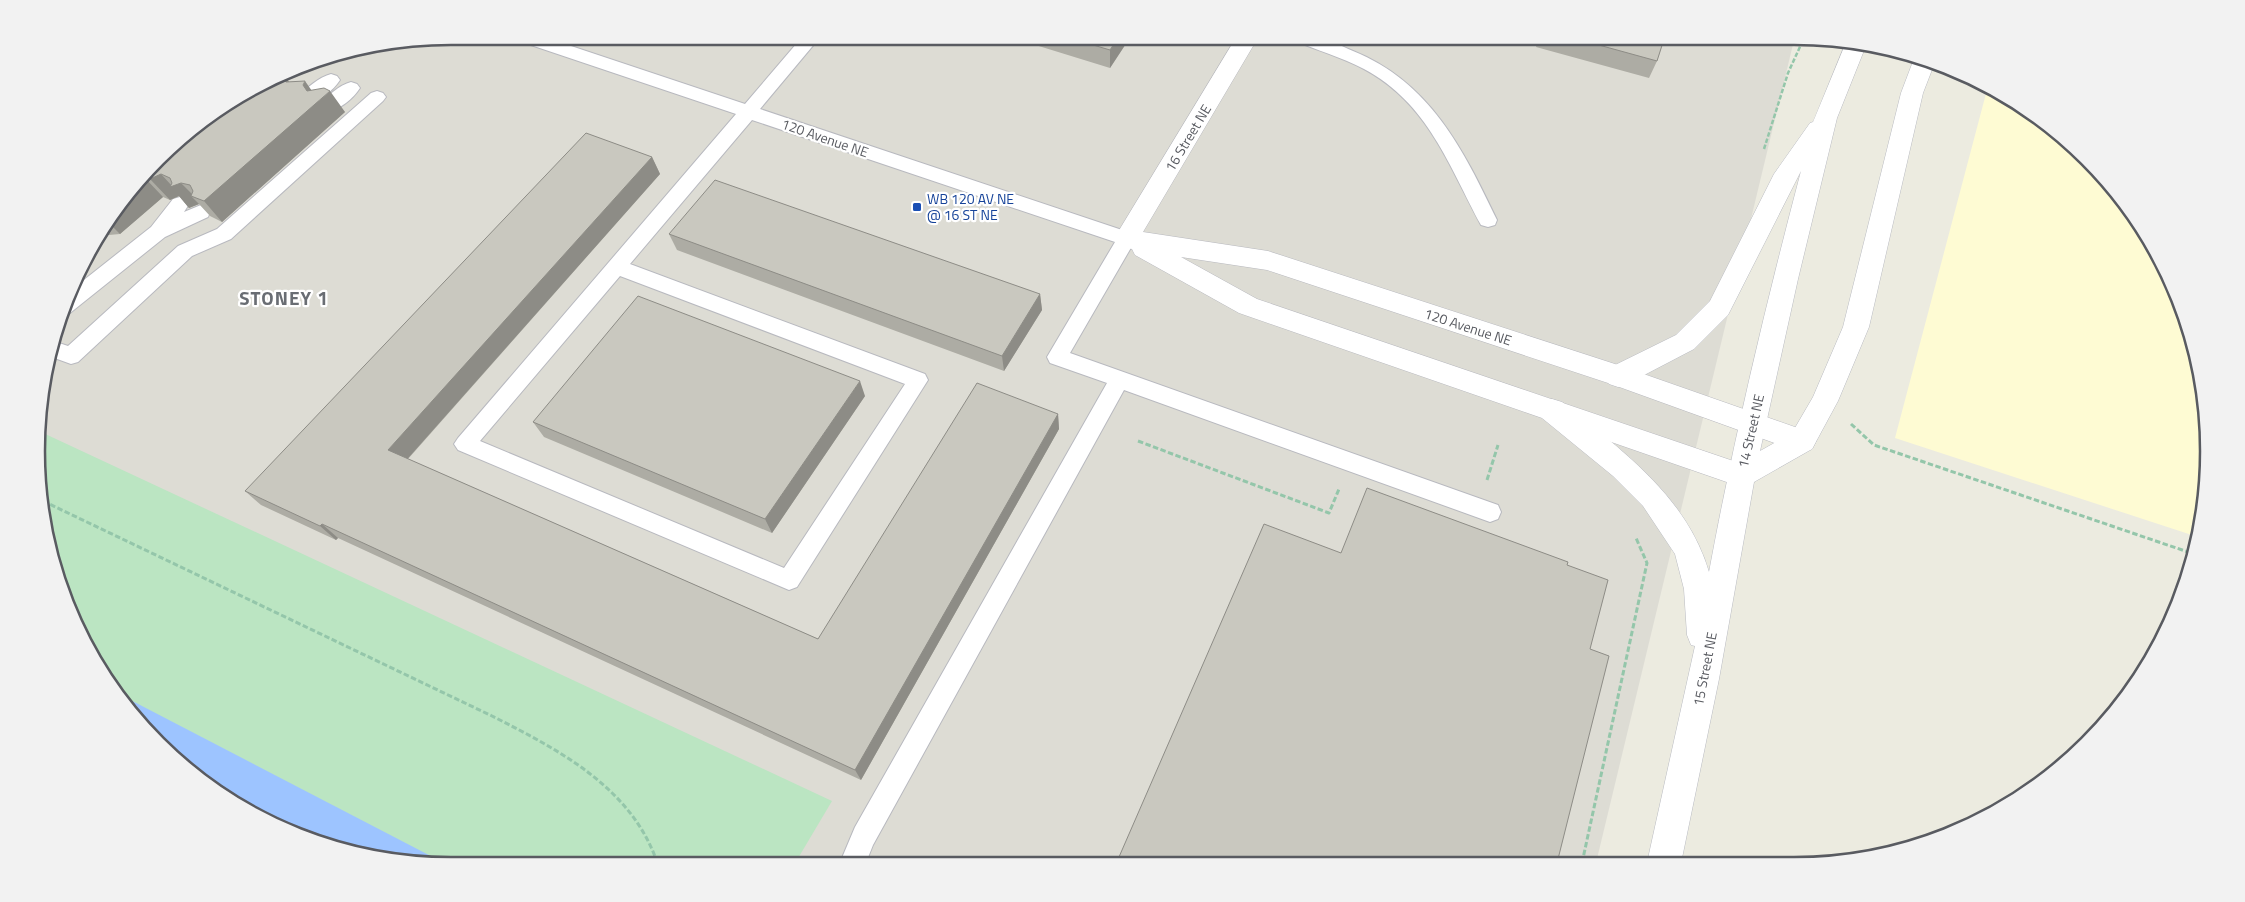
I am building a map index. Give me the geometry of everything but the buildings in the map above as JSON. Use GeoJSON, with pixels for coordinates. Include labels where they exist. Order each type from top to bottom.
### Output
{"type":"FeatureCollection","features":[{"type":"Feature","properties":{"kind":"street","name":"16 Street NE"},"geometry":{"type":"LineString","coordinates":[[1128,239],[1243,45]]}},
{"type":"Feature","properties":{"kind":"street","name":"14 Street NE"},"geometry":{"type":"LineString","coordinates":[[1741,475],[1785,279],[1826,118],[1854,49]]}},
{"type":"Feature","properties":{"kind":"street"},"geometry":{"type":"LineString","coordinates":[[1802,441],[1825,401],[1856,327],[1898,148],[1912,93],[1922,66]]}},
{"type":"Feature","properties":{"kind":"street"},"geometry":{"type":"LineString","coordinates":[[1618,376],[1685,342],[1719,308],[1786,174],[1826,118]]}},
{"type":"Feature","properties":{"kind":"street","name":"120 Avenue NE"},"geometry":{"type":"LineString","coordinates":[[1128,239],[1268,261],[1618,376],[1802,441]]}},
{"type":"Feature","properties":{"kind":"street","name":"120 Avenue NE"},"geometry":{"type":"LineString","coordinates":[[1128,239],[1248,306],[1741,475]]}},
{"type":"Feature","properties":{"kind":"street"},"geometry":{"type":"LineString","coordinates":[[1552,410],[1623,468],[1652,497],[1688,550],[1699,589],[1704,678]]}},
{"type":"Feature","properties":{"kind":"street","name":"14 Street NE"},"geometry":{"type":"LineString","coordinates":[[1741,475],[1802,441]]}},
{"type":"Feature","properties":{"kind":"street","name":"15 Street NE"},"geometry":{"type":"LineString","coordinates":[[1665,857],[1704,678],[1741,475]]}},
{"type":"Feature","properties":{"kind":"lane","name":"120 Avenue NE"},"geometry":{"type":"LineString","coordinates":[[549,45],[1128,239]]}},
{"type":"Feature","properties":{"kind":"lane"},"geometry":{"type":"LineString","coordinates":[[616,267],[918,380],[789,580],[465,444],[805,45]]}},
{"type":"Feature","properties":{"kind":"lane"},"geometry":{"type":"LineString","coordinates":[[1321,45],[1371,66],[1402,86],[1438,128],[1466,173],[1488,220]]}},
{"type":"Feature","properties":{"kind":"lane"},"geometry":{"type":"LineString","coordinates":[[308,98],[330,80]]}},
{"type":"Feature","properties":{"kind":"lane"},"geometry":{"type":"LineString","coordinates":[[329,106],[351,88]]}},
{"type":"Feature","properties":{"kind":"lane"},"geometry":{"type":"LineString","coordinates":[[58,351],[71,356],[185,251],[224,234],[377,97]]}},
{"type":"Feature","properties":{"kind":"lane"},"geometry":{"type":"LineString","coordinates":[[75,298],[158,232],[180,204]]}},
{"type":"Feature","properties":{"kind":"lane"},"geometry":{"type":"LineString","coordinates":[[158,232],[201,212]]}},
{"type":"Feature","properties":{"kind":"lane"},"geometry":{"type":"LineString","coordinates":[[1128,239],[1057,357],[1490,512]]}},
{"type":"Feature","properties":{"kind":"lane"},"geometry":{"type":"LineString","coordinates":[[855,857],[864,836],[1119,380]]}},
{"type":"Feature","properties":{"kind":"path"},"geometry":{"type":"LineString","coordinates":[[1825,401],[1874,445],[2187,552]]}},
{"type":"Feature","properties":{"kind":"path"},"geometry":{"type":"LineString","coordinates":[[48,503],[268,607],[507,725],[589,771],[631,812],[657,857]]}},
{"type":"Feature","properties":{"kind":"shaded area"},"geometry":{"type":"Polygon","coordinates":[[[451,45],[1793,45],[1597,857],[451,857],[398,854],[372,849],[320,835],[271,815],[225,789],[183,756],[146,719],[113,677],[87,631],[67,582],[59,556],[48,504],[46,478],[45,451],[48,398],[59,346],[67,320],[87,271],[99,248],[113,225],[146,183],[183,146],[204,129],[225,113],[271,87],[320,67],[346,59],[398,48],[451,45]]]}},
{"type":"Feature","properties":{"kind":"shaded area"},"geometry":{"type":"Polygon","coordinates":[[[1986,93],[2020,113],[2062,146],[2081,164],[2099,183],[2132,225],[2158,271],[2178,320],[2186,346],[2197,398],[2200,451],[2199,478],[2197,504],[2191,535],[1895,438],[1986,93]]]}},
{"type":"Feature","properties":{"kind":"green space"},"geometry":{"type":"Polygon","coordinates":[[[46,434],[832,801],[799,857],[451,857],[398,854],[346,843],[320,835],[271,815],[225,789],[183,756],[146,719],[113,677],[99,654],[76,606],[59,556],[48,504],[46,434]]]}},
{"type":"Feature","properties":{"kind":"water"},"geometry":{"type":"Polygon","coordinates":[[[131,700],[431,856],[398,854],[346,843],[320,835],[271,815],[225,789],[183,756],[146,719],[131,700]]]}},
{"type":"Feature","properties":{"kind":"place","name":"WB 120 AV NE @ 16 ST NE"},"geometry":{"type":"Point","coordinates":[917,207]}},
{"type":"Feature","properties":{"kind":"district","name":"STONEY 1"},"geometry":{"type":"Point","coordinates":[284,298]}}]}
